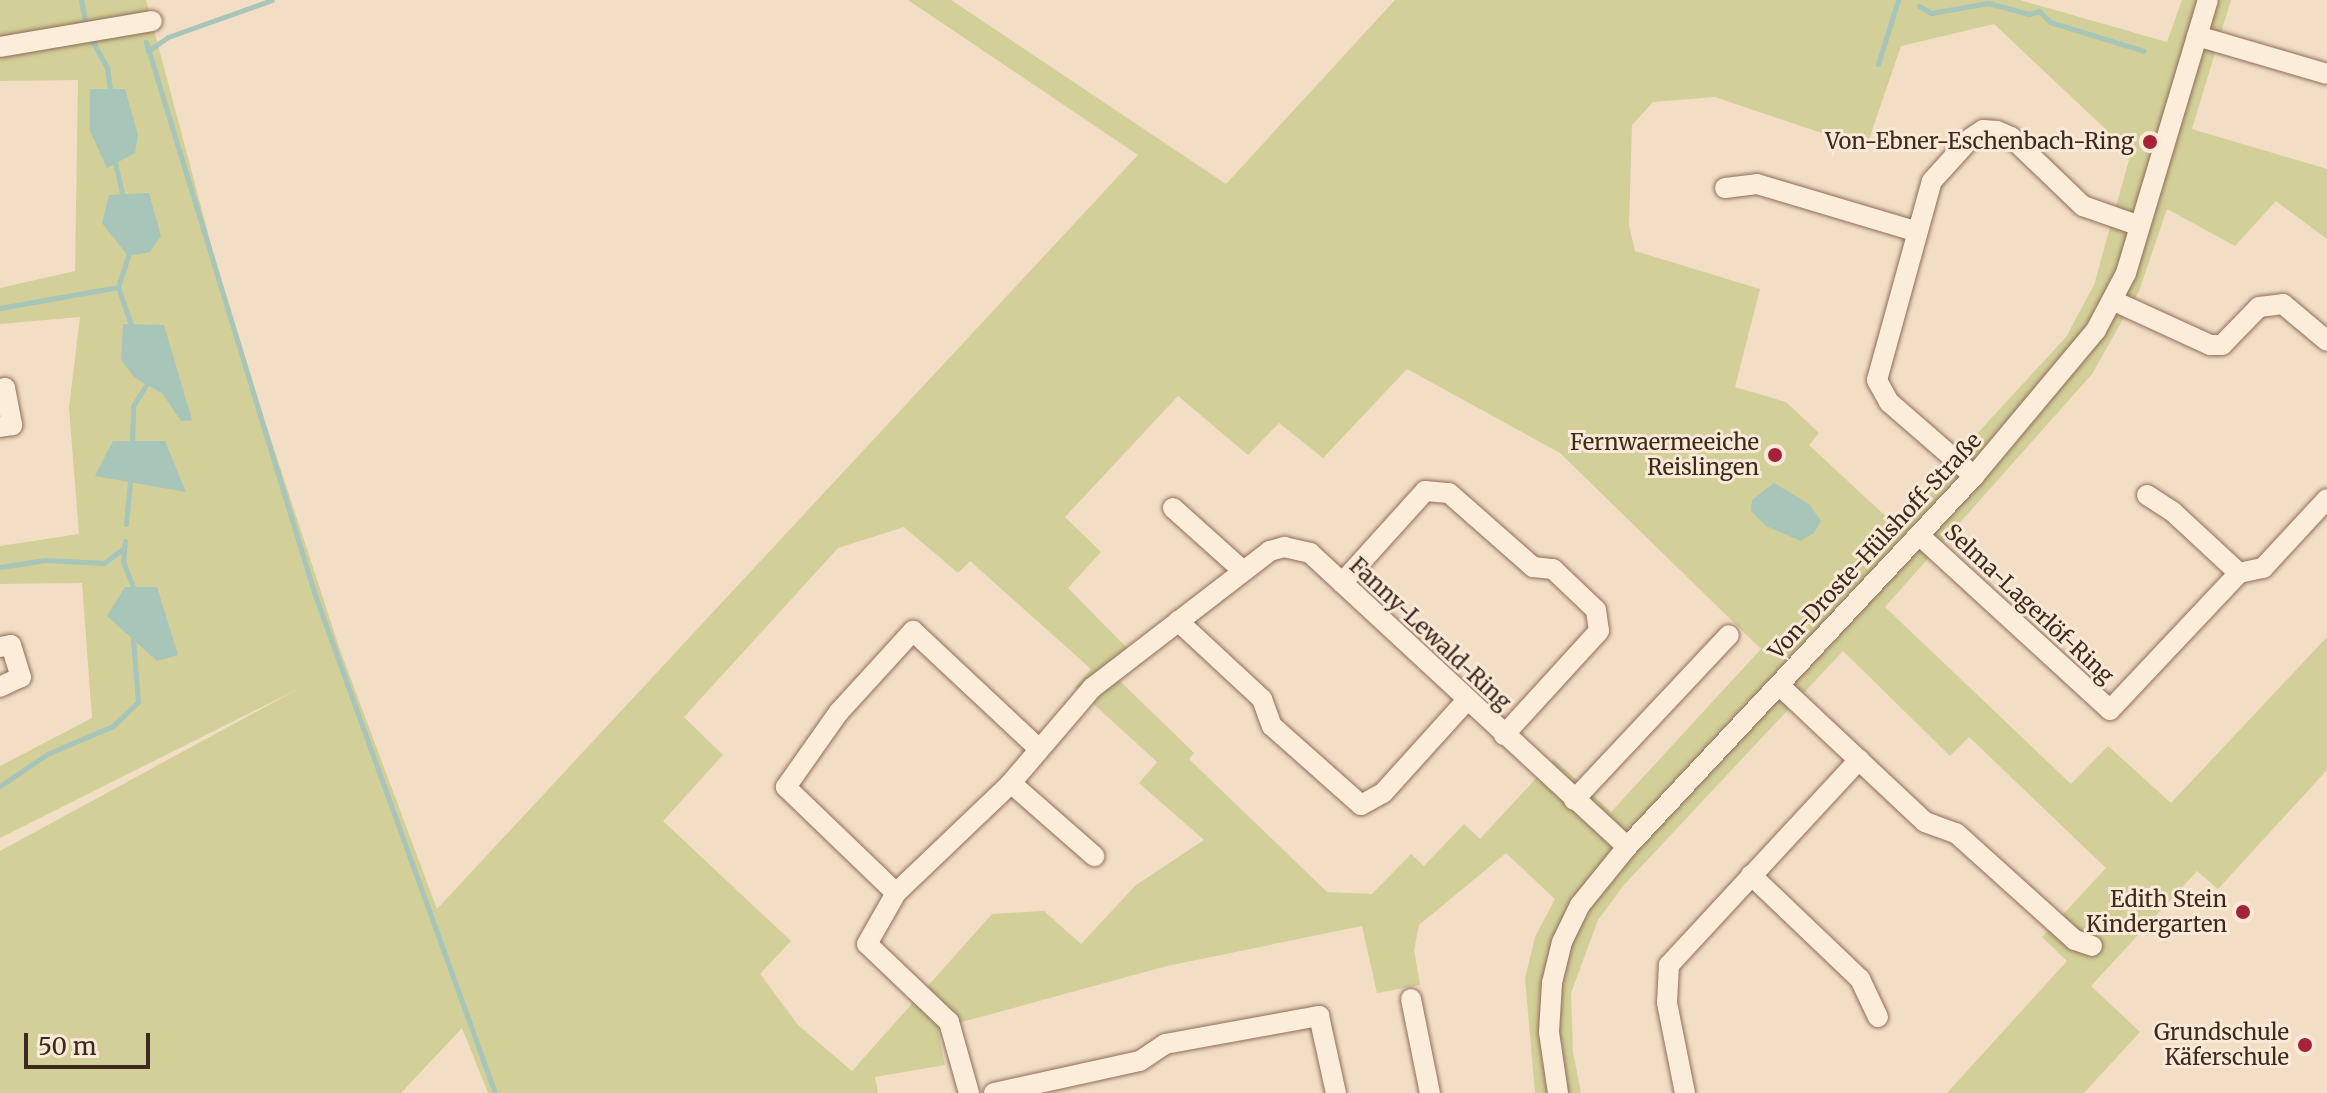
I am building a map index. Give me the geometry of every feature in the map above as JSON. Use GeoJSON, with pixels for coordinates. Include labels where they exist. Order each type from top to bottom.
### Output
{"type":"FeatureCollection","features":[{"type":"Feature","properties":{"kind":"street","name":"Von-Droste-Hülshoff-Straße"},"geometry":{"type":"LineString","coordinates":[[1558,1093],[1549,1032],[1555,964],[1580,905],[1627,847],[1974,476],[2046,394],[2114,301],[2140,226],[2208,0]]}},
{"type":"Feature","properties":{"kind":"street"},"geometry":{"type":"LineString","coordinates":[[0,47],[152,21]]}},
{"type":"Feature","properties":{"kind":"street"},"geometry":{"type":"LineString","coordinates":[[2197,36],[2327,74]]}},
{"type":"Feature","properties":{"kind":"street"},"geometry":{"type":"LineString","coordinates":[[1974,476],[1889,402],[1877,380],[1915,231],[1932,181],[1983,130],[2011,137],[2090,211],[2140,226]]}},
{"type":"Feature","properties":{"kind":"street"},"geometry":{"type":"LineString","coordinates":[[1725,188],[1757,184],[1915,231]]}},
{"type":"Feature","properties":{"kind":"street"},"geometry":{"type":"LineString","coordinates":[[2114,301],[2210,345],[2232,337],[2259,307],[2283,304],[2327,341]]}},
{"type":"Feature","properties":{"kind":"street"},"geometry":{"type":"LineString","coordinates":[[0,389],[5,388],[12,425],[0,427]]}},
{"type":"Feature","properties":{"kind":"street"},"geometry":{"type":"LineString","coordinates":[[1342,583],[1425,491],[1449,493],[1533,567],[1553,569],[1596,610],[1599,631],[1504,735]]}},
{"type":"Feature","properties":{"kind":"street"},"geometry":{"type":"LineString","coordinates":[[2147,495],[2172,511],[2239,573]]}},
{"type":"Feature","properties":{"kind":"street","name":"Selma-Lagerlöf-Ring"},"geometry":{"type":"LineString","coordinates":[[1919,535],[2110,710],[2239,573],[2263,568],[2327,499]]}},
{"type":"Feature","properties":{"kind":"street"},"geometry":{"type":"LineString","coordinates":[[1173,508],[1242,570]]}},
{"type":"Feature","properties":{"kind":"street","name":"Fanny-Lewald-Ring"},"geometry":{"type":"LineString","coordinates":[[969,1093],[949,1022],[867,944],[896,893],[1011,783],[1037,747],[1092,688],[1270,551],[1296,547],[1342,583],[1627,847]]}},
{"type":"Feature","properties":{"kind":"street"},"geometry":{"type":"LineString","coordinates":[[1178,621],[1262,699],[1272,726],[1361,805],[1383,793],[1466,701]]}},
{"type":"Feature","properties":{"kind":"street"},"geometry":{"type":"LineString","coordinates":[[896,893],[786,787],[839,712],[913,631],[1037,747]]}},
{"type":"Feature","properties":{"kind":"street"},"geometry":{"type":"LineString","coordinates":[[1574,800],[1729,635]]}},
{"type":"Feature","properties":{"kind":"street"},"geometry":{"type":"LineString","coordinates":[[0,647],[11,645],[21,677],[0,687]]}},
{"type":"Feature","properties":{"kind":"street"},"geometry":{"type":"LineString","coordinates":[[1779,685],[1925,822],[1956,833],[2075,940],[2092,946]]}},
{"type":"Feature","properties":{"kind":"street"},"geometry":{"type":"LineString","coordinates":[[1685,1093],[1667,1003],[1669,965],[1859,760]]}},
{"type":"Feature","properties":{"kind":"street"},"geometry":{"type":"LineString","coordinates":[[1011,783],[1094,856]]}},
{"type":"Feature","properties":{"kind":"street"},"geometry":{"type":"LineString","coordinates":[[1751,875],[1860,979],[1878,1017]]}},
{"type":"Feature","properties":{"kind":"street"},"geometry":{"type":"LineString","coordinates":[[1411,999],[1430,1093]]}},
{"type":"Feature","properties":{"kind":"street"},"geometry":{"type":"LineString","coordinates":[[994,1093],[1140,1061],[1165,1044],[1319,1016],[1336,1093]]}},
{"type":"Feature","properties":{"kind":"shaded area"},"geometry":{"type":"Polygon","coordinates":[[[0,0],[146,0],[228,308],[340,650],[437,909],[1138,155],[908,0],[951,0],[1226,184],[1395,0],[2020,0],[2167,42],[2182,0],[2231,0],[2192,129],[2327,169],[2327,239],[2276,201],[2235,246],[2167,209],[2139,291],[2092,374],[1885,607],[2071,784],[2108,746],[2171,803],[2327,637],[2327,770],[2218,889],[2197,871],[2091,986],[2140,1032],[2084,1093],[1947,1093],[2067,961],[2042,937],[2106,868],[1969,737],[1950,756],[1843,651],[1623,886],[1598,920],[1571,993],[1573,1052],[1581,1093],[1535,1093],[1525,978],[1535,937],[1555,899],[1506,853],[1419,925],[1414,950],[1420,985],[1377,993],[1362,926],[1167,966],[962,1022],[938,1031],[945,1065],[875,1077],[878,1093],[488,1093],[462,1028],[401,1093],[0,1093],[0,851],[298,689],[0,838],[0,766],[92,718],[82,583],[0,584],[0,546],[79,534],[69,408],[80,317],[0,324],[0,288],[75,271],[78,80],[0,81],[0,0]],[[1994,24],[1901,46],[1866,148],[1715,97],[1653,102],[1632,125],[1629,225],[1635,251],[1760,289],[1735,387],[1786,402],[1819,433],[1809,445],[1894,524],[2066,337],[2094,285],[2134,142],[2114,137],[1994,24]],[[1407,369],[1323,458],[1279,423],[1248,455],[1178,396],[1065,517],[1101,552],[1068,588],[1139,660],[1118,679],[1194,753],[1189,759],[1327,892],[1372,894],[1411,854],[1424,866],[1464,824],[1480,839],[1554,759],[1611,812],[1761,649],[1560,453],[1407,369]],[[904,527],[838,548],[684,717],[723,755],[663,821],[791,941],[760,974],[798,1025],[852,1071],[992,914],[1044,911],[1081,944],[1136,885],[1204,840],[1139,783],[1157,762],[1075,687],[1091,669],[970,561],[958,573],[904,527]]]}},
{"type":"Feature","properties":{"kind":"shaded area"},"geometry":{"type":"Polygon","coordinates":[[[90,89],[125,89],[138,135],[135,153],[107,168],[90,131],[90,89]]]}},
{"type":"Feature","properties":{"kind":"shaded area"},"geometry":{"type":"Polygon","coordinates":[[[149,193],[161,236],[150,252],[128,256],[102,223],[109,195],[149,193]]]}},
{"type":"Feature","properties":{"kind":"shaded area"},"geometry":{"type":"Polygon","coordinates":[[[123,324],[164,325],[192,420],[181,421],[162,393],[135,378],[121,360],[123,324]]]}},
{"type":"Feature","properties":{"kind":"shaded area"},"geometry":{"type":"Polygon","coordinates":[[[113,441],[165,441],[186,492],[95,476],[113,441]]]}},
{"type":"Feature","properties":{"kind":"shaded area"},"geometry":{"type":"Polygon","coordinates":[[[1774,483],[1809,504],[1821,521],[1814,533],[1801,541],[1766,526],[1751,511],[1752,500],[1774,483]]]}},
{"type":"Feature","properties":{"kind":"shaded area"},"geometry":{"type":"Polygon","coordinates":[[[125,587],[157,587],[178,655],[157,661],[107,616],[125,587]]]}},
{"type":"Feature","properties":{"kind":"waterway"},"geometry":{"type":"LineString","coordinates":[[81,0],[86,26]]}},
{"type":"Feature","properties":{"kind":"waterway"},"geometry":{"type":"LineString","coordinates":[[148,51],[168,37],[272,0]]}},
{"type":"Feature","properties":{"kind":"waterway"},"geometry":{"type":"LineString","coordinates":[[1878,64],[1898,0]]}},
{"type":"Feature","properties":{"kind":"waterway"},"geometry":{"type":"LineString","coordinates":[[1919,6],[1931,13],[1988,3],[2029,14],[2039,11],[2050,22],[2144,51]]}},
{"type":"Feature","properties":{"kind":"waterway"},"geometry":{"type":"LineString","coordinates":[[89,35],[107,68],[110,89]]}},
{"type":"Feature","properties":{"kind":"waterway"},"geometry":{"type":"LineString","coordinates":[[146,42],[315,595],[495,1093]]}},
{"type":"Feature","properties":{"kind":"waterway"},"geometry":{"type":"LineString","coordinates":[[115,163],[122,194]]}},
{"type":"Feature","properties":{"kind":"waterway"},"geometry":{"type":"LineString","coordinates":[[0,308],[118,287],[128,256]]}},
{"type":"Feature","properties":{"kind":"waterway"},"geometry":{"type":"LineString","coordinates":[[118,287],[131,324]]}},
{"type":"Feature","properties":{"kind":"waterway"},"geometry":{"type":"LineString","coordinates":[[132,441],[133,406],[146,385]]}},
{"type":"Feature","properties":{"kind":"waterway"},"geometry":{"type":"LineString","coordinates":[[126,524],[130,482]]}},
{"type":"Feature","properties":{"kind":"waterway"},"geometry":{"type":"LineString","coordinates":[[125,541],[123,561],[133,587]]}},
{"type":"Feature","properties":{"kind":"waterway"},"geometry":{"type":"LineString","coordinates":[[0,567],[45,560],[104,563],[124,548]]}},
{"type":"Feature","properties":{"kind":"waterway"},"geometry":{"type":"LineString","coordinates":[[0,786],[47,754],[113,726],[138,702],[133,639]]}},
{"type":"Feature","properties":{"kind":"place","name":"Von-Ebner-Eschenbach-Ring"},"geometry":{"type":"Point","coordinates":[2150,142]}},
{"type":"Feature","properties":{"kind":"place","name":"Fernwaermeeiche Reislingen"},"geometry":{"type":"Point","coordinates":[1775,455]}},
{"type":"Feature","properties":{"kind":"place","name":"Edith Stein Kindergarten"},"geometry":{"type":"Point","coordinates":[2243,912]}},
{"type":"Feature","properties":{"kind":"place","name":"Grundschule Käferschule"},"geometry":{"type":"Point","coordinates":[2305,1045]}}]}
